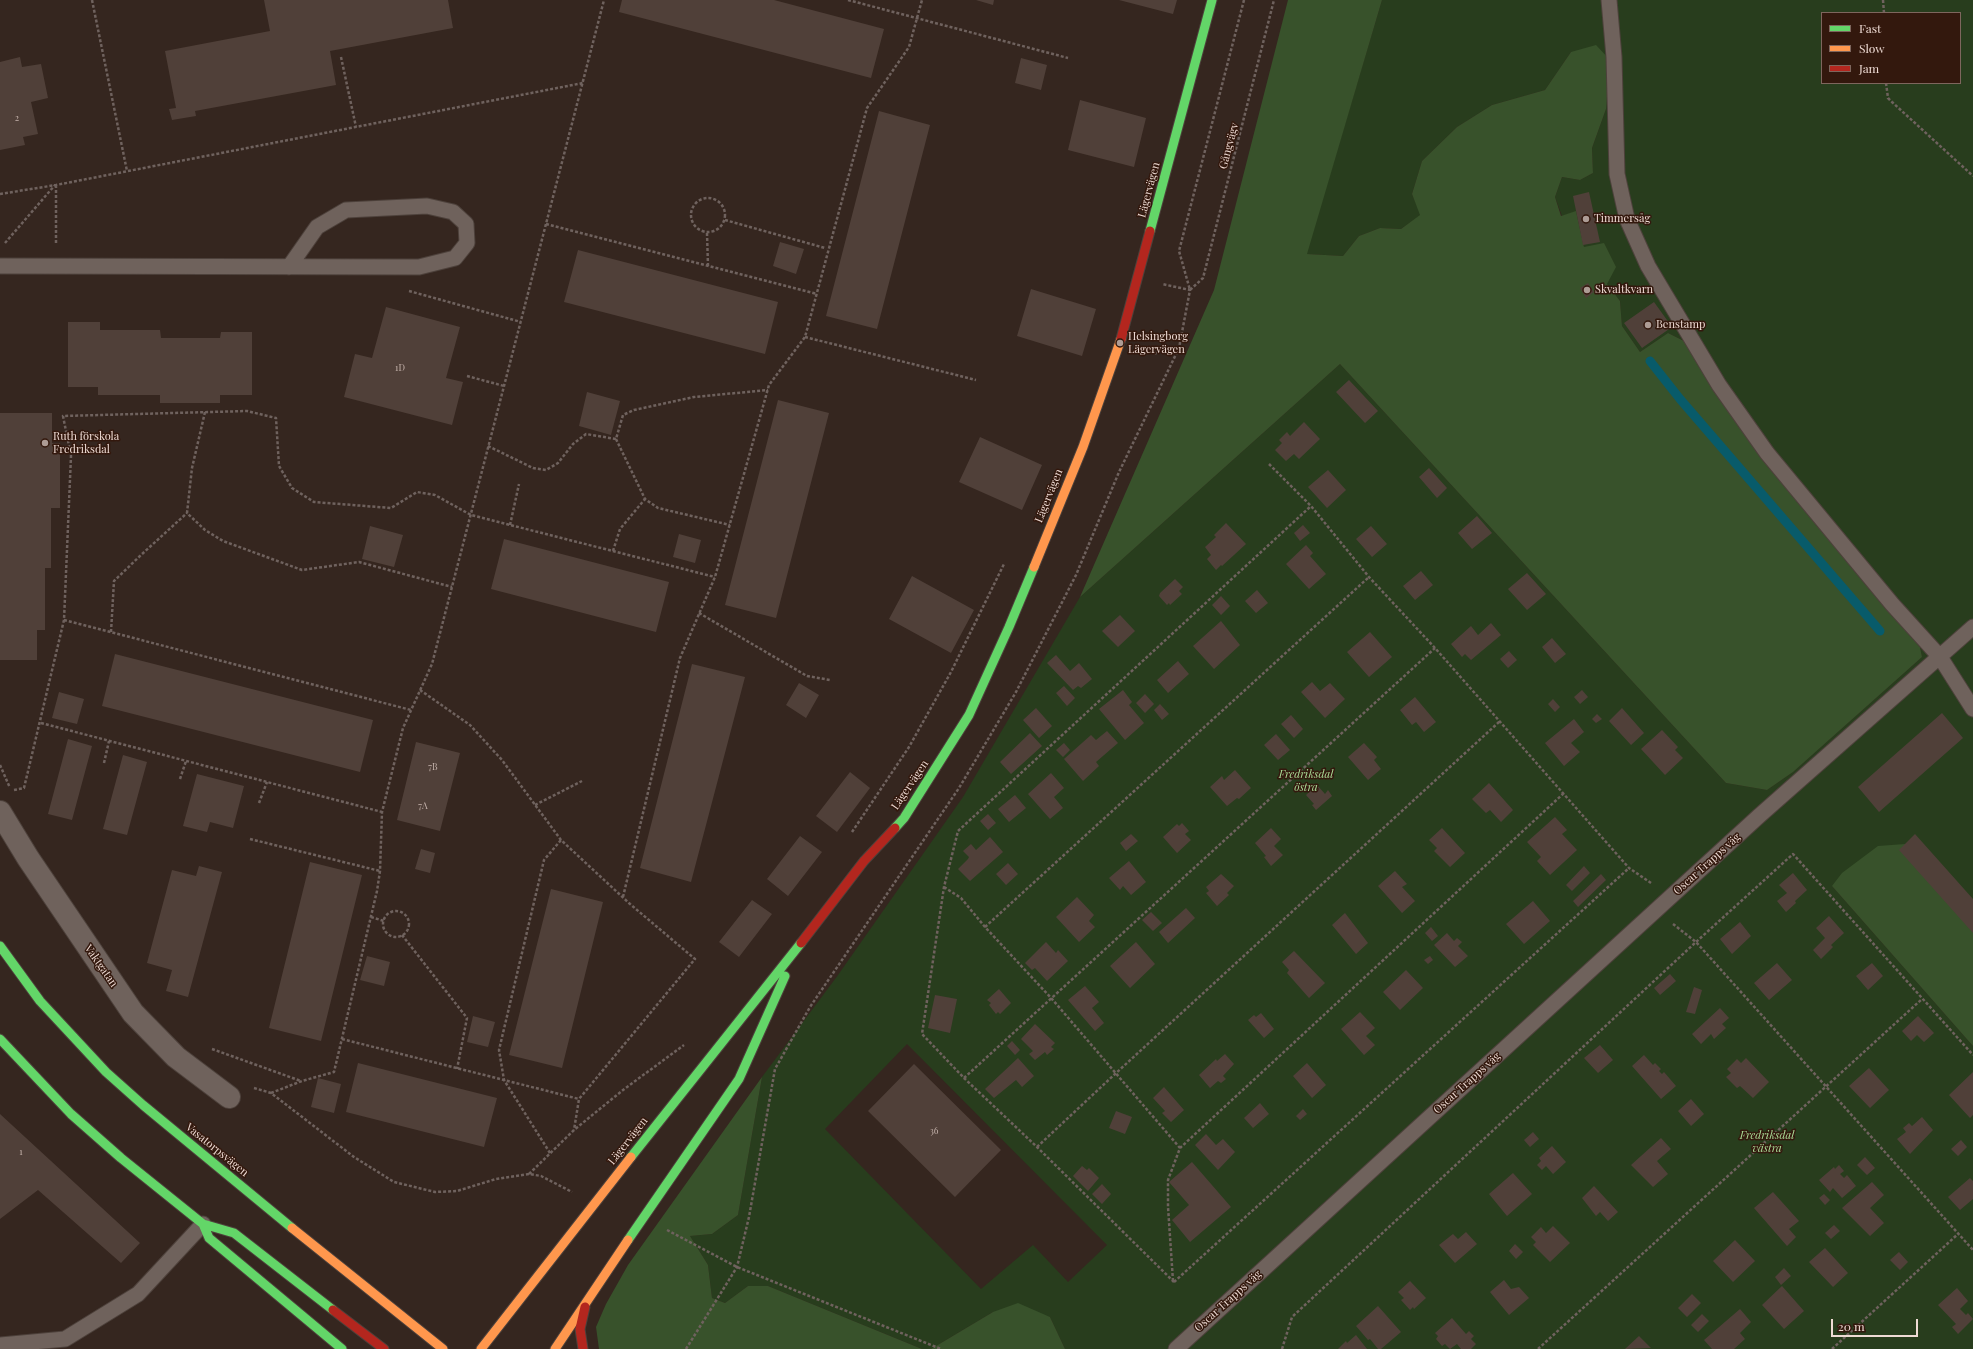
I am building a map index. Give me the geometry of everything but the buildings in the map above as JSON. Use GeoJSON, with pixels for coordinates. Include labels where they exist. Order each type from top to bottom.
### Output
{"type":"FeatureCollection","features":[{"type":"Feature","properties":{"kind":"street","name":"Lägervägen"},"geometry":{"type":"LineString","coordinates":[[481,1349],[710,1056],[797,949],[864,861],[908,811],[969,715],[1009,627],[1083,447],[1120,342],[1212,0]]}},
{"type":"Feature","properties":{"kind":"street","name":"Vaktgatan"},"geometry":{"type":"LineString","coordinates":[[3,802],[32,864],[133,1013],[176,1057],[229,1097]]}},
{"type":"Feature","properties":{"kind":"street","name":"Vasatorpsvägen"},"geometry":{"type":"LineString","coordinates":[[0,946],[40,1001],[69,1034],[106,1072],[149,1110],[366,1290],[443,1349]]}},
{"type":"Feature","properties":{"kind":"street","name":"Lägervägen"},"geometry":{"type":"LineString","coordinates":[[555,1349],[739,1079],[797,949]]}},
{"type":"Feature","properties":{"kind":"street"},"geometry":{"type":"LineString","coordinates":[[0,1039],[72,1114],[122,1158],[203,1224],[234,1233],[384,1349]]}},
{"type":"Feature","properties":{"kind":"street"},"geometry":{"type":"LineString","coordinates":[[203,1224],[209,1238],[342,1349]]}},
{"type":"Feature","properties":{"kind":"street"},"geometry":{"type":"LineString","coordinates":[[583,1349],[580,1329],[586,1302]]}},
{"type":"Feature","properties":{"kind":"lane"},"geometry":{"type":"LineString","coordinates":[[1609,0],[1614,57],[1617,174],[1627,219],[1648,266],[1719,385],[1767,453],[1840,539],[1892,604],[1940,657],[1973,709]]}},
{"type":"Feature","properties":{"kind":"lane"},"geometry":{"type":"LineString","coordinates":[[0,266],[289,267],[419,267],[454,258],[466,243],[466,224],[453,212],[427,206],[346,210],[317,227],[289,267]]}},
{"type":"Feature","properties":{"kind":"lane","name":"Oscar Trapps väg"},"geometry":{"type":"LineString","coordinates":[[1176,1349],[1759,816],[1973,627]]}},
{"type":"Feature","properties":{"kind":"lane"},"geometry":{"type":"LineString","coordinates":[[0,1345],[65,1339],[138,1294],[203,1224]]}},
{"type":"Feature","properties":{"kind":"path"},"geometry":{"type":"LineString","coordinates":[[92,0],[127,171]]}},
{"type":"Feature","properties":{"kind":"path"},"geometry":{"type":"LineString","coordinates":[[271,1093],[302,1081],[334,1072],[371,917],[380,871],[382,812],[403,728],[432,664],[604,0]]}},
{"type":"Feature","properties":{"kind":"path"},"geometry":{"type":"LineString","coordinates":[[850,0],[1068,58]]}},
{"type":"Feature","properties":{"kind":"path"},"geometry":{"type":"LineString","coordinates":[[623,898],[680,658],[715,577],[769,385],[805,337],[867,108],[909,48],[922,0]]}},
{"type":"Feature","properties":{"kind":"path","name":"Gångvägv"},"geometry":{"type":"LineString","coordinates":[[1244,0],[1179,251],[1190,290],[1203,278],[1274,0]]}},
{"type":"Feature","properties":{"kind":"path"},"geometry":{"type":"LineString","coordinates":[[1883,0],[1884,12]]}},
{"type":"Feature","properties":{"kind":"path"},"geometry":{"type":"LineString","coordinates":[[341,57],[356,127]]}},
{"type":"Feature","properties":{"kind":"path"},"geometry":{"type":"LineString","coordinates":[[0,194],[56,185],[583,83]]}},
{"type":"Feature","properties":{"kind":"path"},"geometry":{"type":"LineString","coordinates":[[1886,84],[1888,98],[1973,176]]}},
{"type":"Feature","properties":{"kind":"path"},"geometry":{"type":"LineString","coordinates":[[0,249],[56,185]]}},
{"type":"Feature","properties":{"kind":"path"},"geometry":{"type":"LineString","coordinates":[[56,185],[56,266]]}},
{"type":"Feature","properties":{"kind":"path"},"geometry":{"type":"LineString","coordinates":[[708,198],[716,200],[722,205],[725,212],[725,220],[721,227],[715,232],[707,233],[700,231],[694,226],[691,219],[691,211],[695,204],[701,199],[708,198]]}},
{"type":"Feature","properties":{"kind":"path"},"geometry":{"type":"LineString","coordinates":[[725,220],[825,248]]}},
{"type":"Feature","properties":{"kind":"path"},"geometry":{"type":"LineString","coordinates":[[546,224],[817,294]]}},
{"type":"Feature","properties":{"kind":"path"},"geometry":{"type":"LineString","coordinates":[[707,233],[708,266]]}},
{"type":"Feature","properties":{"kind":"path"},"geometry":{"type":"LineString","coordinates":[[381,267],[390,286],[521,322]]}},
{"type":"Feature","properties":{"kind":"path"},"geometry":{"type":"LineString","coordinates":[[805,337],[976,380]]}},
{"type":"Feature","properties":{"kind":"path"},"geometry":{"type":"LineString","coordinates":[[1149,351],[1158,354]]}},
{"type":"Feature","properties":{"kind":"path"},"geometry":{"type":"LineString","coordinates":[[467,376],[504,386]]}},
{"type":"Feature","properties":{"kind":"path"},"geometry":{"type":"LineString","coordinates":[[730,525],[658,508],[645,499],[616,439],[622,415],[634,410],[694,397],[768,390]]}},
{"type":"Feature","properties":{"kind":"path"},"geometry":{"type":"LineString","coordinates":[[3,802],[11,791],[24,788],[41,723],[64,620],[71,456],[63,416],[247,411],[276,418],[279,466],[292,488],[314,502],[391,508],[417,492],[435,495],[470,515],[715,577]]}},
{"type":"Feature","properties":{"kind":"path"},"geometry":{"type":"LineString","coordinates":[[111,632],[114,581],[140,554],[188,513],[192,468],[205,412]]}},
{"type":"Feature","properties":{"kind":"path"},"geometry":{"type":"LineString","coordinates":[[488,446],[533,468],[546,470],[558,463],[573,444],[586,434],[616,439]]}},
{"type":"Feature","properties":{"kind":"path"},"geometry":{"type":"LineString","coordinates":[[1269,464],[1311,506],[1369,577],[1435,648],[1629,868],[1670,897]]}},
{"type":"Feature","properties":{"kind":"path"},"geometry":{"type":"LineString","coordinates":[[510,525],[519,484]]}},
{"type":"Feature","properties":{"kind":"path"},"geometry":{"type":"LineString","coordinates":[[614,551],[620,529],[645,499]]}},
{"type":"Feature","properties":{"kind":"path"},"geometry":{"type":"LineString","coordinates":[[1174,1282],[1037,1147],[964,1078],[922,1034],[944,887],[958,831],[1311,506]]}},
{"type":"Feature","properties":{"kind":"path"},"geometry":{"type":"LineString","coordinates":[[188,513],[205,530],[223,541],[302,570],[359,562],[452,586]]}},
{"type":"Feature","properties":{"kind":"path"},"geometry":{"type":"LineString","coordinates":[[850,835],[908,747],[947,679],[1007,559]]}},
{"type":"Feature","properties":{"kind":"path"},"geometry":{"type":"LineString","coordinates":[[985,927],[1369,577]]}},
{"type":"Feature","properties":{"kind":"path"},"geometry":{"type":"LineString","coordinates":[[699,613],[807,676],[830,680]]}},
{"type":"Feature","properties":{"kind":"path"},"geometry":{"type":"LineString","coordinates":[[64,620],[411,710]]}},
{"type":"Feature","properties":{"kind":"path"},"geometry":{"type":"LineString","coordinates":[[964,1078],[1435,648]]}},
{"type":"Feature","properties":{"kind":"path"},"geometry":{"type":"LineString","coordinates":[[420,690],[470,725],[502,760],[561,840],[623,898],[695,959],[579,1100],[574,1130]]}},
{"type":"Feature","properties":{"kind":"path"},"geometry":{"type":"LineString","coordinates":[[1037,1147],[1499,722]]}},
{"type":"Feature","properties":{"kind":"path"},"geometry":{"type":"LineString","coordinates":[[41,723],[382,812]]}},
{"type":"Feature","properties":{"kind":"path"},"geometry":{"type":"LineString","coordinates":[[104,763],[109,741]]}},
{"type":"Feature","properties":{"kind":"path"},"geometry":{"type":"LineString","coordinates":[[180,779],[186,761]]}},
{"type":"Feature","properties":{"kind":"path"},"geometry":{"type":"LineString","coordinates":[[0,765],[11,791]]}},
{"type":"Feature","properties":{"kind":"path"},"geometry":{"type":"LineString","coordinates":[[535,805],[582,781]]}},
{"type":"Feature","properties":{"kind":"path"},"geometry":{"type":"LineString","coordinates":[[259,803],[267,782]]}},
{"type":"Feature","properties":{"kind":"path"},"geometry":{"type":"LineString","coordinates":[[1174,1282],[1168,1207],[1168,1180],[1180,1148],[1564,793]]}},
{"type":"Feature","properties":{"kind":"path"},"geometry":{"type":"LineString","coordinates":[[250,838],[380,871]]}},
{"type":"Feature","properties":{"kind":"path"},"geometry":{"type":"LineString","coordinates":[[550,1153],[504,1080],[499,1050],[544,860],[561,840]]}},
{"type":"Feature","properties":{"kind":"path"},"geometry":{"type":"LineString","coordinates":[[1282,1349],[1292,1316],[1793,854],[1973,1055]]}},
{"type":"Feature","properties":{"kind":"path"},"geometry":{"type":"LineString","coordinates":[[1174,1282],[1629,868]]}},
{"type":"Feature","properties":{"kind":"path"},"geometry":{"type":"LineString","coordinates":[[944,887],[961,898],[985,927],[1052,999],[1180,1148]]}},
{"type":"Feature","properties":{"kind":"path"},"geometry":{"type":"LineString","coordinates":[[1656,910],[1696,942],[1973,1250]]}},
{"type":"Feature","properties":{"kind":"path"},"geometry":{"type":"LineString","coordinates":[[392,912],[403,913],[410,923],[407,930],[402,935],[395,936],[388,933],[384,928],[386,915],[392,912]]}},
{"type":"Feature","properties":{"kind":"path"},"geometry":{"type":"LineString","coordinates":[[371,917],[384,921]]}},
{"type":"Feature","properties":{"kind":"path"},"geometry":{"type":"LineString","coordinates":[[402,935],[467,1018],[457,1069]]}},
{"type":"Feature","properties":{"kind":"path"},"geometry":{"type":"LineString","coordinates":[[1538,1349],[1922,999]]}},
{"type":"Feature","properties":{"kind":"path"},"geometry":{"type":"LineString","coordinates":[[342,1039],[579,1100]]}},
{"type":"Feature","properties":{"kind":"path"},"geometry":{"type":"LineString","coordinates":[[529,1174],[574,1130],[650,1068],[689,1041]]}},
{"type":"Feature","properties":{"kind":"path"},"geometry":{"type":"LineString","coordinates":[[210,1049],[302,1081]]}},
{"type":"Feature","properties":{"kind":"path"},"geometry":{"type":"LineString","coordinates":[[686,1349],[737,1267],[749,1217],[775,1069]]}},
{"type":"Feature","properties":{"kind":"path"},"geometry":{"type":"LineString","coordinates":[[229,1097],[248,1088],[257,1088],[271,1093],[354,1157],[394,1182],[435,1192],[457,1191],[496,1179],[529,1174],[541,1176],[574,1193]]}},
{"type":"Feature","properties":{"kind":"path"},"geometry":{"type":"LineString","coordinates":[[665,1229],[737,1267],[941,1349]]}},
{"type":"Feature","properties":{"kind":"path"},"geometry":{"type":"LineString","coordinates":[[1832,1349],[1958,1234]]}},
{"type":"Feature","properties":{"kind":"green space"},"geometry":{"type":"Polygon","coordinates":[[[1288,0],[1382,0],[1307,254],[1343,256],[1359,236],[1380,228],[1401,229],[1420,215],[1412,194],[1422,161],[1457,127],[1492,105],[1545,90],[1571,52],[1596,45],[1610,60],[1606,109],[1592,148],[1593,173],[1580,180],[1562,177],[1555,197],[1561,216],[1576,211],[1584,247],[1604,243],[1616,267],[1607,284],[1620,301],[1622,326],[1640,352],[1668,333],[1686,342],[1756,451],[1791,490],[1920,647],[1922,657],[1793,772],[1767,790],[1726,783],[1340,364],[1080,597],[1214,290],[1288,0]]]}},
{"type":"Feature","properties":{"kind":"green space"},"geometry":{"type":"Polygon","coordinates":[[[1382,0],[1973,0],[1973,909],[1832,886],[1973,1046],[1973,1349],[1065,1349],[1050,1317],[993,1312],[931,1349],[922,1349],[768,1286],[748,1286],[725,1303],[712,1298],[708,1265],[690,1236],[712,1234],[738,1215],[762,1077],[838,975],[963,797],[1080,597],[1340,364],[1726,783],[1767,790],[1793,772],[1922,657],[1920,647],[1791,490],[1756,451],[1686,342],[1668,333],[1640,352],[1622,326],[1620,301],[1606,284],[1584,247],[1576,212],[1562,216],[1555,197],[1562,177],[1580,180],[1593,173],[1592,148],[1606,109],[1571,52],[1545,90],[1492,105],[1457,127],[1422,161],[1412,194],[1421,215],[1401,229],[1380,228],[1359,236],[1343,256],[1306,254],[1382,0]],[[907,1044],[825,1129],[981,1289],[1033,1245],[1068,1282],[1107,1245],[907,1044]]]}},
{"type":"Feature","properties":{"kind":"green space"},"geometry":{"type":"Polygon","coordinates":[[[1905,844],[1961,910],[1973,909],[1973,1046],[1832,886],[1842,873],[1878,846],[1905,844]]]}},
{"type":"Feature","properties":{"kind":"green space"},"geometry":{"type":"Polygon","coordinates":[[[762,1077],[738,1215],[712,1234],[690,1236],[708,1265],[712,1298],[725,1303],[748,1286],[768,1286],[922,1349],[599,1349],[596,1327],[606,1304],[628,1265],[762,1077]]]}},
{"type":"Feature","properties":{"kind":"green space"},"geometry":{"type":"Polygon","coordinates":[[[1018,1303],[1050,1317],[1065,1349],[931,1349],[993,1312],[1018,1303]]]}},
{"type":"Feature","properties":{"kind":"waterway"},"geometry":{"type":"LineString","coordinates":[[1650,361],[1680,399],[1880,631]]}},
{"type":"Feature","properties":{"kind":"traffic: fast"},"geometry":{"type":"LineString","coordinates":[[1150,231],[1212,0]]}},
{"type":"Feature","properties":{"kind":"traffic: fast"},"geometry":{"type":"LineString","coordinates":[[895,828],[904,818],[969,715],[1009,627],[1034,567]]}},
{"type":"Feature","properties":{"kind":"traffic: fast"},"geometry":{"type":"LineString","coordinates":[[631,1157],[801,943]]}},
{"type":"Feature","properties":{"kind":"traffic: fast"},"geometry":{"type":"LineString","coordinates":[[0,946],[40,1001],[106,1072],[143,1105],[292,1228]]}},
{"type":"Feature","properties":{"kind":"traffic: fast"},"geometry":{"type":"LineString","coordinates":[[628,1240],[739,1079],[785,976]]}},
{"type":"Feature","properties":{"kind":"traffic: fast"},"geometry":{"type":"LineString","coordinates":[[0,1039],[71,1114],[121,1158],[203,1224],[234,1233],[333,1310]]}},
{"type":"Feature","properties":{"kind":"traffic: fast"},"geometry":{"type":"LineString","coordinates":[[203,1224],[209,1238],[342,1349]]}},
{"type":"Feature","properties":{"kind":"traffic: slow"},"geometry":{"type":"LineString","coordinates":[[1034,567],[1083,447],[1121,339]]}},
{"type":"Feature","properties":{"kind":"traffic: slow"},"geometry":{"type":"LineString","coordinates":[[481,1349],[631,1157]]}},
{"type":"Feature","properties":{"kind":"traffic: slow"},"geometry":{"type":"LineString","coordinates":[[292,1228],[443,1349]]}},
{"type":"Feature","properties":{"kind":"traffic: slow"},"geometry":{"type":"LineString","coordinates":[[555,1349],[628,1240]]}},
{"type":"Feature","properties":{"kind":"traffic: jam"},"geometry":{"type":"LineString","coordinates":[[1121,339],[1150,231]]}},
{"type":"Feature","properties":{"kind":"traffic: jam"},"geometry":{"type":"LineString","coordinates":[[801,943],[864,861],[895,828]]}},
{"type":"Feature","properties":{"kind":"traffic: jam"},"geometry":{"type":"LineString","coordinates":[[583,1349],[580,1329],[585,1307]]}},
{"type":"Feature","properties":{"kind":"traffic: jam"},"geometry":{"type":"LineString","coordinates":[[333,1310],[384,1349]]}},
{"type":"Feature","properties":{"kind":"place","name":"Timmersåg"},"geometry":{"type":"Point","coordinates":[1586,219]}},
{"type":"Feature","properties":{"kind":"place","name":"Skvaltkvarn"},"geometry":{"type":"Point","coordinates":[1587,290]}},
{"type":"Feature","properties":{"kind":"place","name":"Benstamp"},"geometry":{"type":"Point","coordinates":[1648,325]}},
{"type":"Feature","properties":{"kind":"place","name":"Helsingborg Lägervägen"},"geometry":{"type":"Point","coordinates":[1120,343]}},
{"type":"Feature","properties":{"kind":"place","name":"Ruth förskola Fredriksdal"},"geometry":{"type":"Point","coordinates":[45,443]}},
{"type":"Feature","properties":{"kind":"park label","name":"Fredriksdal östra"},"geometry":{"type":"Point","coordinates":[1306,781]}},
{"type":"Feature","properties":{"kind":"park label","name":"Fredriksdal västra"},"geometry":{"type":"Point","coordinates":[1767,1142]}}]}
